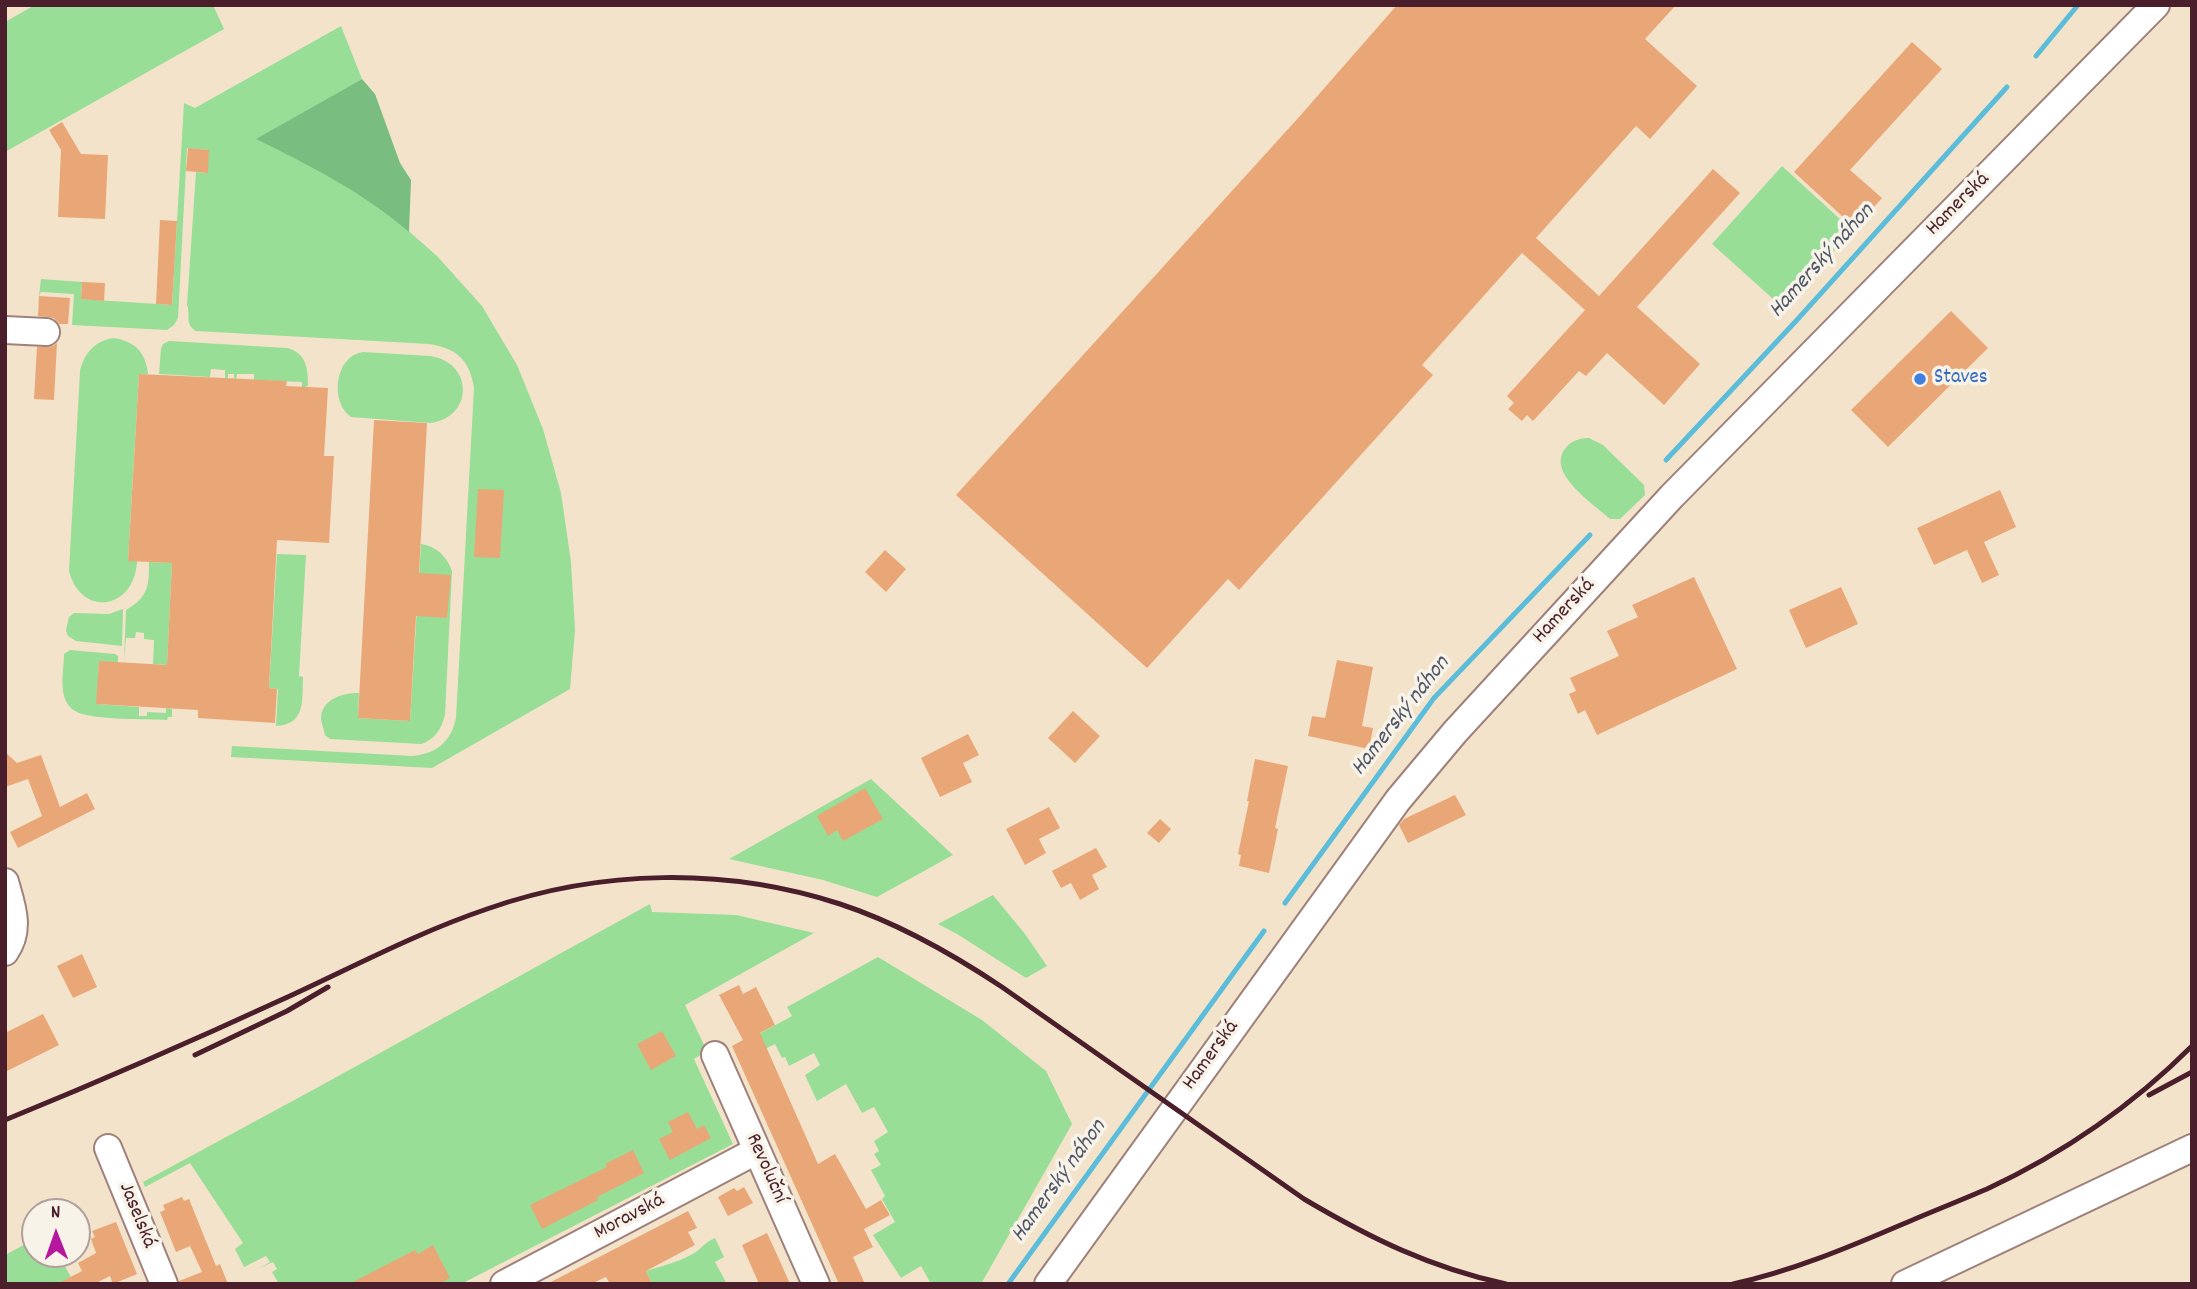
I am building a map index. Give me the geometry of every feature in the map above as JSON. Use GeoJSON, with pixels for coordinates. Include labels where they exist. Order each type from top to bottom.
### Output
{"type":"FeatureCollection","features":[{"type":"Feature","properties":{"kind":"street","name":"Hamerská"},"geometry":{"type":"LineString","coordinates":[[1048,1284],[1391,810],[1455,732],[1672,496],[2156,5]]}},
{"type":"Feature","properties":{"kind":"street"},"geometry":{"type":"LineString","coordinates":[[5,330],[46,332]]}},
{"type":"Feature","properties":{"kind":"street"},"geometry":{"type":"LineString","coordinates":[[5,882],[15,923],[9,947],[5,952]]}},
{"type":"Feature","properties":{"kind":"street","name":"Revoluční"},"geometry":{"type":"LineString","coordinates":[[715,1055],[816,1284]]}},
{"type":"Feature","properties":{"kind":"street","name":"Jaselská"},"geometry":{"type":"LineString","coordinates":[[108,1148],[164,1284]]}},
{"type":"Feature","properties":{"kind":"street"},"geometry":{"type":"LineString","coordinates":[[1905,1284],[2192,1148]]}},
{"type":"Feature","properties":{"kind":"street","name":"Moravská"},"geometry":{"type":"LineString","coordinates":[[504,1284],[757,1151]]}},
{"type":"Feature","properties":{"kind":"green space"},"geometry":{"type":"Polygon","coordinates":[[[35,5],[213,5],[224,29],[5,152],[5,22],[35,5]]]}},
{"type":"Feature","properties":{"kind":"green space"},"geometry":{"type":"Polygon","coordinates":[[[341,26],[362,79],[257,139],[337,180],[387,212],[437,256],[482,306],[517,365],[543,429],[561,493],[571,562],[575,630],[570,689],[432,768],[231,757],[232,746],[412,756],[435,749],[450,734],[456,718],[474,388],[465,363],[454,352],[429,344],[196,331],[192,328],[187,305],[196,172],[208,173],[208,150],[187,148],[178,318],[174,325],[167,330],[72,325],[74,294],[41,292],[39,296],[41,279],[82,282],[81,299],[172,305],[184,103],[195,108],[341,26]]]}},
{"type":"Feature","properties":{"kind":"green space"},"geometry":{"type":"Polygon","coordinates":[[[362,79],[375,94],[400,163],[411,180],[409,232],[355,192],[256,139],[362,79]]]}},
{"type":"Feature","properties":{"kind":"green space"},"geometry":{"type":"Polygon","coordinates":[[[1782,166],[1853,231],[1782,307],[1712,244],[1782,166]]]}},
{"type":"Feature","properties":{"kind":"green space"},"geometry":{"type":"Polygon","coordinates":[[[114,338],[128,342],[138,349],[145,360],[148,374],[139,374],[128,560],[137,561],[134,577],[127,590],[118,598],[107,602],[84,596],[75,586],[69,571],[80,371],[92,348],[102,341],[114,338]]]}},
{"type":"Feature","properties":{"kind":"green space"},"geometry":{"type":"Polygon","coordinates":[[[169,341],[287,348],[298,353],[305,362],[308,386],[302,388],[302,382],[254,380],[254,374],[237,374],[236,379],[234,374],[228,374],[228,378],[225,378],[225,370],[211,369],[210,377],[159,374],[161,349],[163,344],[169,341]]]}},
{"type":"Feature","properties":{"kind":"green space"},"geometry":{"type":"Polygon","coordinates":[[[363,352],[430,356],[444,360],[455,368],[461,379],[461,401],[455,411],[444,419],[430,423],[351,417],[340,402],[338,381],[346,362],[353,355],[363,352]]]}},
{"type":"Feature","properties":{"kind":"green space"},"geometry":{"type":"Polygon","coordinates":[[[1589,438],[1603,445],[1644,485],[1645,495],[1620,519],[1610,519],[1584,497],[1567,479],[1562,469],[1561,460],[1566,447],[1575,441],[1589,438]]]}},
{"type":"Feature","properties":{"kind":"green space"},"geometry":{"type":"Polygon","coordinates":[[[421,544],[440,553],[452,571],[445,715],[442,725],[434,736],[421,744],[330,739],[325,735],[321,717],[323,711],[330,701],[347,694],[359,693],[358,718],[410,721],[421,544]]]}},
{"type":"Feature","properties":{"kind":"green space"},"geometry":{"type":"Polygon","coordinates":[[[277,554],[306,555],[299,676],[303,677],[302,703],[293,721],[276,726],[278,689],[269,688],[277,554]]]}},
{"type":"Feature","properties":{"kind":"green space"},"geometry":{"type":"Polygon","coordinates":[[[149,562],[172,563],[167,665],[153,664],[154,640],[144,639],[144,633],[136,632],[135,638],[126,638],[124,662],[126,610],[139,600],[146,589],[149,562]]]}},
{"type":"Feature","properties":{"kind":"green space"},"geometry":{"type":"Polygon","coordinates":[[[123,609],[122,646],[76,641],[68,636],[66,630],[69,617],[74,613],[109,614],[123,609]]]}},
{"type":"Feature","properties":{"kind":"green space"},"geometry":{"type":"Polygon","coordinates":[[[70,650],[118,656],[118,662],[99,662],[97,704],[139,707],[139,716],[147,716],[147,712],[166,713],[166,708],[172,709],[172,717],[167,720],[110,718],[74,710],[67,703],[63,685],[64,654],[70,650]]]}},
{"type":"Feature","properties":{"kind":"green space"},"geometry":{"type":"Polygon","coordinates":[[[871,779],[953,855],[877,897],[823,880],[729,859],[871,779]]]}},
{"type":"Feature","properties":{"kind":"green space"},"geometry":{"type":"Polygon","coordinates":[[[993,895],[1047,966],[1026,978],[938,924],[993,895]]]}},
{"type":"Feature","properties":{"kind":"green space"},"geometry":{"type":"Polygon","coordinates":[[[650,904],[652,912],[736,915],[814,933],[685,1005],[707,1051],[694,1059],[733,1144],[461,1284],[279,1284],[272,1272],[277,1269],[273,1262],[259,1268],[270,1262],[266,1256],[244,1267],[235,1249],[243,1243],[190,1163],[145,1187],[143,1182],[650,904]]]}},
{"type":"Feature","properties":{"kind":"green space"},"geometry":{"type":"Polygon","coordinates":[[[878,957],[982,1020],[1046,1071],[1072,1124],[981,1284],[931,1284],[921,1266],[901,1278],[873,1235],[895,1222],[882,1199],[885,1196],[871,1170],[881,1165],[874,1154],[879,1151],[874,1141],[888,1132],[874,1107],[862,1113],[846,1084],[817,1101],[805,1075],[820,1065],[814,1053],[789,1066],[775,1044],[765,1049],[757,1035],[792,1016],[787,1007],[878,957]]]}},
{"type":"Feature","properties":{"kind":"green space"},"geometry":{"type":"Polygon","coordinates":[[[715,1238],[724,1257],[715,1262],[727,1284],[652,1284],[646,1271],[685,1258],[715,1238]]]}},
{"type":"Feature","properties":{"kind":"green space"},"geometry":{"type":"Polygon","coordinates":[[[21,1246],[21,1268],[66,1268],[71,1277],[58,1284],[5,1284],[5,1255],[21,1246]]]}},
{"type":"Feature","properties":{"kind":"building"},"geometry":{"type":"Polygon","coordinates":[[[1397,5],[1676,5],[1645,39],[1697,86],[1650,139],[1636,126],[1536,238],[1599,296],[1713,169],[1740,193],[1637,307],[1700,364],[1664,405],[1607,353],[1586,376],[1579,371],[1533,421],[1527,415],[1522,421],[1508,409],[1514,403],[1507,396],[1585,310],[1522,253],[1422,365],[1433,375],[1239,590],[1228,579],[1147,668],[956,495],[1397,5]]]}},
{"type":"Feature","properties":{"kind":"building"},"geometry":{"type":"Polygon","coordinates":[[[1912,42],[1942,69],[1850,170],[1882,198],[1855,228],[1794,172],[1912,42]]]}},
{"type":"Feature","properties":{"kind":"building"},"geometry":{"type":"Polygon","coordinates":[[[62,122],[81,154],[108,155],[105,219],[58,217],[61,150],[49,130],[62,122]]]}},
{"type":"Feature","properties":{"kind":"building"},"geometry":{"type":"Polygon","coordinates":[[[188,148],[209,150],[208,173],[186,171],[188,148]]]}},
{"type":"Feature","properties":{"kind":"building"},"geometry":{"type":"Polygon","coordinates":[[[160,220],[177,221],[172,305],[156,304],[160,220]]]}},
{"type":"Feature","properties":{"kind":"building"},"geometry":{"type":"Polygon","coordinates":[[[82,282],[105,283],[104,301],[81,299],[82,282]]]}},
{"type":"Feature","properties":{"kind":"building"},"geometry":{"type":"Polygon","coordinates":[[[39,296],[70,298],[68,324],[59,324],[54,318],[38,316],[39,296]]]}},
{"type":"Feature","properties":{"kind":"building","name":"Staves"},"geometry":{"type":"Polygon","coordinates":[[[1951,311],[1988,348],[1888,447],[1851,410],[1951,311]]]}},
{"type":"Feature","properties":{"kind":"building"},"geometry":{"type":"Polygon","coordinates":[[[57,343],[54,400],[34,399],[37,347],[53,346],[57,343]]]}},
{"type":"Feature","properties":{"kind":"building"},"geometry":{"type":"Polygon","coordinates":[[[139,374],[287,381],[286,386],[328,388],[324,456],[334,456],[329,543],[277,540],[269,688],[277,689],[275,723],[198,718],[198,710],[96,704],[99,661],[167,665],[172,563],[128,561],[139,374]]]}},
{"type":"Feature","properties":{"kind":"building"},"geometry":{"type":"Polygon","coordinates":[[[374,420],[427,423],[419,573],[451,575],[447,618],[416,616],[410,721],[358,718],[374,420]]]}},
{"type":"Feature","properties":{"kind":"building"},"geometry":{"type":"Polygon","coordinates":[[[478,489],[504,490],[500,558],[474,557],[478,489]]]}},
{"type":"Feature","properties":{"kind":"building"},"geometry":{"type":"Polygon","coordinates":[[[2000,490],[2016,527],[1984,542],[1999,575],[1982,583],[1967,550],[1934,565],[1917,528],[2000,490]]]}},
{"type":"Feature","properties":{"kind":"building"},"geometry":{"type":"Polygon","coordinates":[[[885,550],[906,569],[886,592],[865,572],[885,550]]]}},
{"type":"Feature","properties":{"kind":"building"},"geometry":{"type":"Polygon","coordinates":[[[1694,577],[1737,669],[1597,735],[1585,710],[1578,714],[1569,694],[1576,691],[1570,678],[1619,656],[1607,631],[1638,617],[1632,605],[1694,577]]]}},
{"type":"Feature","properties":{"kind":"building"},"geometry":{"type":"Polygon","coordinates":[[[1841,587],[1858,624],[1806,648],[1789,610],[1841,587]]]}},
{"type":"Feature","properties":{"kind":"building"},"geometry":{"type":"Polygon","coordinates":[[[1337,660],[1373,667],[1362,726],[1373,728],[1369,749],[1308,736],[1312,716],[1325,718],[1337,660]]]}},
{"type":"Feature","properties":{"kind":"building"},"geometry":{"type":"Polygon","coordinates":[[[1073,711],[1100,736],[1075,763],[1048,738],[1073,711]]]}},
{"type":"Feature","properties":{"kind":"building"},"geometry":{"type":"Polygon","coordinates":[[[968,734],[979,755],[963,763],[972,782],[940,797],[921,758],[968,734]]]}},
{"type":"Feature","properties":{"kind":"building"},"geometry":{"type":"Polygon","coordinates":[[[5,752],[17,763],[41,755],[60,807],[87,793],[95,809],[18,848],[10,832],[42,816],[28,779],[5,787],[5,752]]]}},
{"type":"Feature","properties":{"kind":"building"},"geometry":{"type":"Polygon","coordinates":[[[1255,759],[1288,766],[1269,873],[1239,866],[1241,855],[1238,854],[1255,759]]]}},
{"type":"Feature","properties":{"kind":"building"},"geometry":{"type":"Polygon","coordinates":[[[865,788],[883,819],[843,841],[837,830],[828,836],[817,816],[865,788]]]}},
{"type":"Feature","properties":{"kind":"building"},"geometry":{"type":"Polygon","coordinates":[[[1455,795],[1466,815],[1408,843],[1399,825],[1404,819],[1455,795]]]}},
{"type":"Feature","properties":{"kind":"building"},"geometry":{"type":"Polygon","coordinates":[[[1049,807],[1060,828],[1039,839],[1046,853],[1025,865],[1006,829],[1049,807]]]}},
{"type":"Feature","properties":{"kind":"building"},"geometry":{"type":"Polygon","coordinates":[[[1160,819],[1171,829],[1159,843],[1147,833],[1160,819]]]}},
{"type":"Feature","properties":{"kind":"building"},"geometry":{"type":"Polygon","coordinates":[[[1096,848],[1107,867],[1092,875],[1099,889],[1080,900],[1071,883],[1061,888],[1052,871],[1096,848]]]}},
{"type":"Feature","properties":{"kind":"building"},"geometry":{"type":"Polygon","coordinates":[[[82,954],[97,987],[73,998],[57,966],[82,954]]]}},
{"type":"Feature","properties":{"kind":"building"},"geometry":{"type":"Polygon","coordinates":[[[739,985],[743,994],[756,987],[775,1025],[760,1033],[818,1164],[835,1154],[866,1209],[881,1200],[890,1215],[864,1229],[873,1247],[853,1257],[865,1284],[839,1284],[732,1046],[743,1040],[719,995],[739,985]]]}},
{"type":"Feature","properties":{"kind":"building"},"geometry":{"type":"Polygon","coordinates":[[[43,1014],[59,1045],[5,1072],[5,1033],[43,1014]]]}},
{"type":"Feature","properties":{"kind":"building"},"geometry":{"type":"Polygon","coordinates":[[[662,1031],[676,1056],[651,1070],[637,1044],[662,1031]]]}},
{"type":"Feature","properties":{"kind":"building"},"geometry":{"type":"Polygon","coordinates":[[[688,1112],[697,1129],[704,1125],[711,1138],[670,1160],[659,1139],[673,1132],[668,1122],[688,1112]]]}},
{"type":"Feature","properties":{"kind":"building"},"geometry":{"type":"Polygon","coordinates":[[[633,1150],[644,1173],[542,1229],[530,1205],[607,1167],[605,1164],[633,1150]]]}},
{"type":"Feature","properties":{"kind":"building"},"geometry":{"type":"Polygon","coordinates":[[[744,1187],[753,1203],[728,1216],[718,1197],[734,1188],[737,1191],[744,1187]]]}},
{"type":"Feature","properties":{"kind":"building"},"geometry":{"type":"Polygon","coordinates":[[[182,1197],[184,1201],[189,1199],[216,1266],[220,1264],[228,1284],[179,1284],[179,1281],[202,1272],[190,1246],[176,1252],[160,1212],[165,1210],[163,1205],[182,1197]]]}},
{"type":"Feature","properties":{"kind":"building"},"geometry":{"type":"Polygon","coordinates":[[[688,1211],[697,1228],[688,1232],[695,1245],[646,1271],[652,1284],[610,1284],[606,1277],[591,1284],[547,1284],[688,1211]]]}},
{"type":"Feature","properties":{"kind":"building"},"geometry":{"type":"Polygon","coordinates":[[[116,1222],[137,1274],[113,1284],[110,1276],[94,1284],[57,1284],[82,1271],[80,1268],[91,1268],[91,1256],[96,1253],[91,1239],[95,1237],[92,1231],[116,1222]]]}},
{"type":"Feature","properties":{"kind":"building"},"geometry":{"type":"Polygon","coordinates":[[[767,1233],[790,1284],[759,1284],[742,1245],[767,1233]]]}},
{"type":"Feature","properties":{"kind":"building"},"geometry":{"type":"Polygon","coordinates":[[[433,1245],[450,1278],[439,1284],[349,1284],[415,1250],[418,1254],[433,1245]]]}},
{"type":"Feature","properties":{"kind":"waterway","name":"Hamerský náhon"},"geometry":{"type":"LineString","coordinates":[[2036,56],[2078,5]]}},
{"type":"Feature","properties":{"kind":"waterway","name":"Hamerský náhon"},"geometry":{"type":"LineString","coordinates":[[1666,460],[1796,321],[2007,87]]}},
{"type":"Feature","properties":{"kind":"waterway","name":"Hamerský náhon"},"geometry":{"type":"LineString","coordinates":[[1285,903],[1434,698],[1590,535]]}},
{"type":"Feature","properties":{"kind":"waterway","name":"Hamerský náhon"},"geometry":{"type":"LineString","coordinates":[[1008,1284],[1264,931]]}},
{"type":"Feature","properties":{"kind":"railway"},"geometry":{"type":"LineString","coordinates":[[5,1120],[213,1031],[409,940],[487,909],[574,886],[618,880],[708,879],[797,892],[840,904],[883,920],[924,940],[1002,987],[1304,1199],[1402,1250],[1452,1269],[1506,1284]]}},
{"type":"Feature","properties":{"kind":"railway"},"geometry":{"type":"LineString","coordinates":[[195,1055],[287,1011],[328,987]]}},
{"type":"Feature","properties":{"kind":"railway"},"geometry":{"type":"LineString","coordinates":[[1733,1284],[1777,1273],[1840,1250],[2015,1175],[2069,1144],[2121,1108],[2192,1046]]}},
{"type":"Feature","properties":{"kind":"railway"},"geometry":{"type":"LineString","coordinates":[[2149,1095],[2192,1072]]}},
{"type":"Feature","properties":{"kind":"place","name":"Staves"},"geometry":{"type":"Point","coordinates":[1920,379]}}]}
